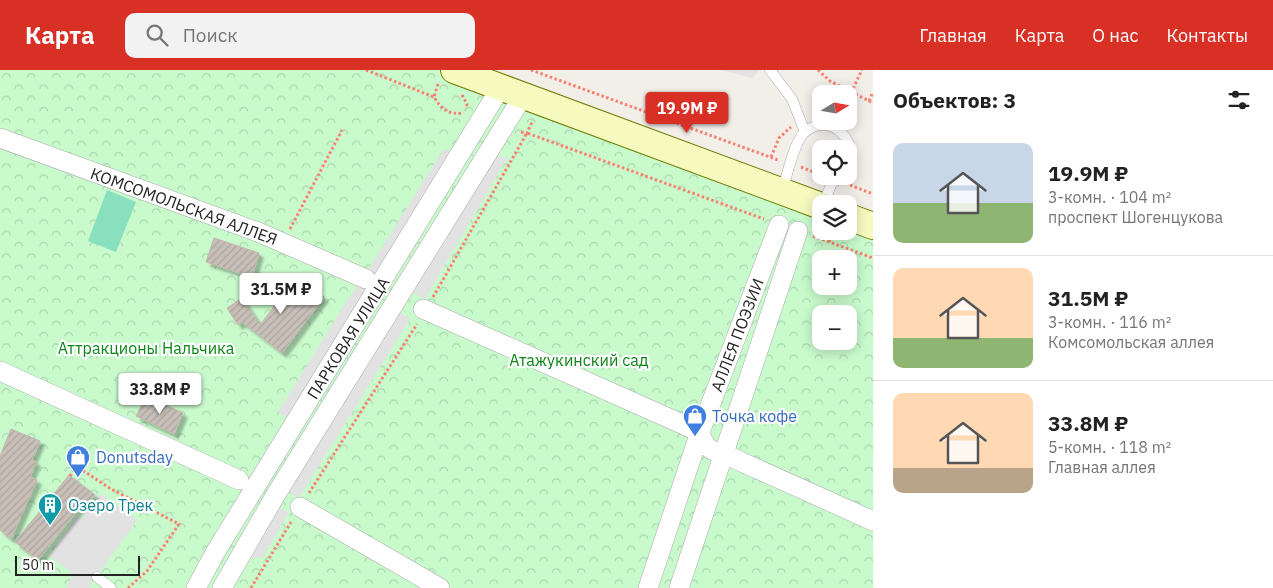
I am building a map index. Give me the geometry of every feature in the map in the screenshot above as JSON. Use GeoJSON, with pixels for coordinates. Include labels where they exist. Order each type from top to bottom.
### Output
{"type":"FeatureCollection","features":[{"type":"Feature","properties":{"kind":"street"},"geometry":{"type":"LineString","coordinates":[[447,74],[504,90],[812,202]]}},
{"type":"Feature","properties":{"kind":"street","name":"ПАРКОВАЯ УЛИЦА"},"geometry":{"type":"LineString","coordinates":[[224,572],[504,90]]}},
{"type":"Feature","properties":{"kind":"street","name":"ПАРКОВАЯ УЛИЦА"},"geometry":{"type":"LineString","coordinates":[[196,588],[224,572],[275,496],[504,90]]}},
{"type":"Feature","properties":{"kind":"street","name":"КОМСОМОЛЬСКАЯ АЛЛЕЯ"},"geometry":{"type":"LineString","coordinates":[[0,138],[283,243],[366,279]]}},
{"type":"Feature","properties":{"kind":"street"},"geometry":{"type":"LineString","coordinates":[[857,211],[873,226]]}},
{"type":"Feature","properties":{"kind":"street","name":"АЛЛЕЯ ПОЭЗИИ"},"geometry":{"type":"LineString","coordinates":[[648,588],[700,432],[779,225]]}},
{"type":"Feature","properties":{"kind":"street","name":"АЛЛЕЯ ПОЭЗИИ"},"geometry":{"type":"LineString","coordinates":[[679,588],[798,231]]}},
{"type":"Feature","properties":{"kind":"street"},"geometry":{"type":"LineString","coordinates":[[424,309],[700,432],[703,444],[712,451],[724,454],[873,521]]}},
{"type":"Feature","properties":{"kind":"street"},"geometry":{"type":"LineString","coordinates":[[0,371],[239,480]]}},
{"type":"Feature","properties":{"kind":"street"},"geometry":{"type":"LineString","coordinates":[[300,508],[440,588]]}},
{"type":"Feature","properties":{"kind":"lane"},"geometry":{"type":"LineString","coordinates":[[770,70],[792,99],[805,132]]}},
{"type":"Feature","properties":{"kind":"lane"},"geometry":{"type":"LineString","coordinates":[[782,192],[798,141],[805,132],[815,127],[826,126],[836,129],[846,136],[848,140]]}},
{"type":"Feature","properties":{"kind":"lane"},"geometry":{"type":"LineString","coordinates":[[97,577],[111,588]]}},
{"type":"Feature","properties":{"kind":"path"},"geometry":{"type":"LineString","coordinates":[[366,70],[434,97],[441,108],[453,114],[472,113]]}},
{"type":"Feature","properties":{"kind":"path"},"geometry":{"type":"LineString","coordinates":[[531,70],[812,172]]}},
{"type":"Feature","properties":{"kind":"path"},"geometry":{"type":"LineString","coordinates":[[818,70],[837,85]]}},
{"type":"Feature","properties":{"kind":"path"},"geometry":{"type":"LineString","coordinates":[[855,85],[862,70]]}},
{"type":"Feature","properties":{"kind":"path"},"geometry":{"type":"LineString","coordinates":[[434,97],[447,74]]}},
{"type":"Feature","properties":{"kind":"path"},"geometry":{"type":"LineString","coordinates":[[504,90],[527,133]]}},
{"type":"Feature","properties":{"kind":"path"},"geometry":{"type":"LineString","coordinates":[[858,96],[871,102],[873,92]]}},
{"type":"Feature","properties":{"kind":"path"},"geometry":{"type":"LineString","coordinates":[[283,243],[342,130]]}},
{"type":"Feature","properties":{"kind":"path"},"geometry":{"type":"LineString","coordinates":[[515,131],[527,133],[779,225]]}},
{"type":"Feature","properties":{"kind":"path"},"geometry":{"type":"LineString","coordinates":[[251,588],[424,309],[527,133]]}},
{"type":"Feature","properties":{"kind":"path"},"geometry":{"type":"LineString","coordinates":[[850,195],[852,186]]}},
{"type":"Feature","properties":{"kind":"path"},"geometry":{"type":"LineString","coordinates":[[830,240],[829,242],[873,258]]}},
{"type":"Feature","properties":{"kind":"path"},"geometry":{"type":"LineString","coordinates":[[70,476],[76,466],[111,488],[179,524],[147,571],[128,588]]}},
{"type":"Feature","properties":{"kind":"green space"},"geometry":{"type":"Polygon","coordinates":[[[0,70],[454,70],[812,203],[812,240],[857,240],[857,220],[873,226],[873,588],[0,588],[0,70]]]}},
{"type":"Feature","properties":{"kind":"green space"},"geometry":{"type":"Polygon","coordinates":[[[107,190],[136,202],[116,252],[88,241],[107,190]]]}},
{"type":"Feature","properties":{"kind":"shaded area"},"geometry":{"type":"Polygon","coordinates":[[[722,70],[760,70],[752,78],[722,70]]]}},
{"type":"Feature","properties":{"kind":"shaded area"},"geometry":{"type":"Polygon","coordinates":[[[443,150],[454,150],[376,277],[366,273],[443,150]]]}},
{"type":"Feature","properties":{"kind":"shaded area"},"geometry":{"type":"Polygon","coordinates":[[[492,157],[508,157],[425,299],[410,291],[492,157]]]}},
{"type":"Feature","properties":{"kind":"shaded area"},"geometry":{"type":"Polygon","coordinates":[[[358,283],[369,288],[289,419],[278,412],[358,283]]]}},
{"type":"Feature","properties":{"kind":"shaded area"},"geometry":{"type":"Polygon","coordinates":[[[397,310],[410,319],[299,498],[286,490],[397,310]]]}},
{"type":"Feature","properties":{"kind":"shaded area"},"geometry":{"type":"Polygon","coordinates":[[[100,493],[137,520],[89,588],[69,588],[66,586],[74,574],[49,556],[77,516],[81,519],[100,493]]]}},
{"type":"Feature","properties":{"kind":"shaded area"},"geometry":{"type":"Polygon","coordinates":[[[275,505],[289,513],[262,558],[247,558],[275,505]]]}},
{"type":"Feature","properties":{"kind":"building"},"geometry":{"type":"Polygon","coordinates":[[[214,238],[259,253],[252,277],[206,262],[214,238]]]}},
{"type":"Feature","properties":{"kind":"building"},"geometry":{"type":"Polygon","coordinates":[[[297,276],[324,297],[282,353],[242,322],[238,325],[227,308],[242,298],[260,325],[297,276]]]}},
{"type":"Feature","properties":{"kind":"building"},"geometry":{"type":"Polygon","coordinates":[[[146,396],[183,413],[174,434],[136,416],[146,396]]]}},
{"type":"Feature","properties":{"kind":"building"},"geometry":{"type":"Polygon","coordinates":[[[11,429],[40,441],[32,460],[36,462],[30,477],[37,480],[11,539],[0,530],[0,456],[11,429]]]}},
{"type":"Feature","properties":{"kind":"building","name":"Озеро Трек"},"geometry":{"type":"Polygon","coordinates":[[[69,475],[95,495],[86,507],[82,505],[38,560],[15,542],[69,475]]]}},
{"type":"Feature","properties":{"kind":"place","name":"Точка кофе"},"geometry":{"type":"Point","coordinates":[695,437]}},
{"type":"Feature","properties":{"kind":"place","name":"Donutsday"},"geometry":{"type":"Point","coordinates":[78,478]}},
{"type":"Feature","properties":{"kind":"place","name":"Озеро Трек"},"geometry":{"type":"Point","coordinates":[50,526]}},
{"type":"Feature","properties":{"kind":"park label","name":"Аттракционы Нальчика"},"geometry":{"type":"Point","coordinates":[146,348]}},
{"type":"Feature","properties":{"kind":"park label","name":"Атажукинский сад"},"geometry":{"type":"Point","coordinates":[579,360]}}]}
